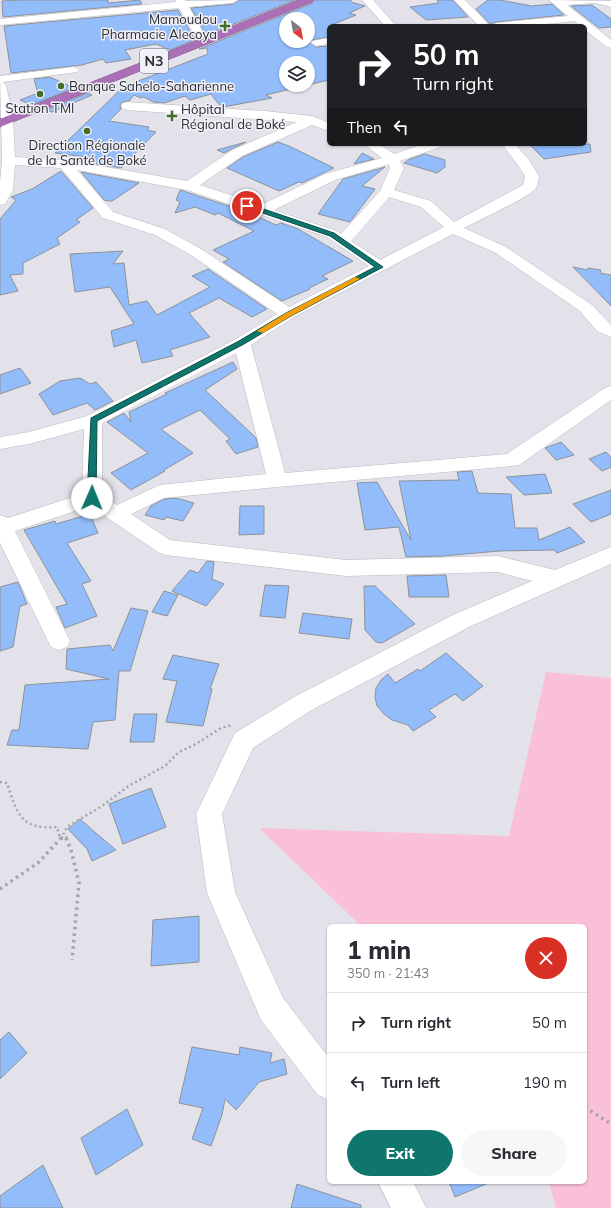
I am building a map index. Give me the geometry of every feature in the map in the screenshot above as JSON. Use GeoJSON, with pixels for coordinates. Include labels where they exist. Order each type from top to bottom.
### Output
{"type":"FeatureCollection","features":[{"type":"Feature","properties":{"kind":"highway","name":"N3"},"geometry":{"type":"LineString","coordinates":[[4,121],[308,0]]}},
{"type":"Feature","properties":{"kind":"street"},"geometry":{"type":"LineString","coordinates":[[0,22],[182,2],[233,0]]}},
{"type":"Feature","properties":{"kind":"street"},"geometry":{"type":"LineString","coordinates":[[367,0],[389,24]]}},
{"type":"Feature","properties":{"kind":"street"},"geometry":{"type":"LineString","coordinates":[[459,0],[483,24]]}},
{"type":"Feature","properties":{"kind":"street"},"geometry":{"type":"LineString","coordinates":[[556,2],[595,0],[611,4]]}},
{"type":"Feature","properties":{"kind":"street"},"geometry":{"type":"LineString","coordinates":[[182,2],[204,41]]}},
{"type":"Feature","properties":{"kind":"street"},"geometry":{"type":"LineString","coordinates":[[556,2],[584,24]]}},
{"type":"Feature","properties":{"kind":"street"},"geometry":{"type":"LineString","coordinates":[[516,24],[576,18]]}},
{"type":"Feature","properties":{"kind":"street"},"geometry":{"type":"LineString","coordinates":[[587,26],[611,45]]}},
{"type":"Feature","properties":{"kind":"street"},"geometry":{"type":"LineString","coordinates":[[316,43],[327,41]]}},
{"type":"Feature","properties":{"kind":"street"},"geometry":{"type":"LineString","coordinates":[[0,79],[73,70]]}},
{"type":"Feature","properties":{"kind":"street"},"geometry":{"type":"LineString","coordinates":[[0,85],[9,161],[6,190],[0,201]]}},
{"type":"Feature","properties":{"kind":"street"},"geometry":{"type":"LineString","coordinates":[[127,106],[265,115],[312,120],[327,126]]}},
{"type":"Feature","properties":{"kind":"street"},"geometry":{"type":"LineString","coordinates":[[190,186],[237,153],[312,120]]}},
{"type":"Feature","properties":{"kind":"street"},"geometry":{"type":"LineString","coordinates":[[343,241],[386,192],[397,168],[393,159],[373,146]]}},
{"type":"Feature","properties":{"kind":"street"},"geometry":{"type":"LineString","coordinates":[[262,210],[330,177],[393,159],[430,146]]}},
{"type":"Feature","properties":{"kind":"street"},"geometry":{"type":"LineString","coordinates":[[0,443],[29,438],[93,420],[242,343],[288,314],[454,229],[530,187],[532,176],[524,163],[510,146]]}},
{"type":"Feature","properties":{"kind":"street"},"geometry":{"type":"LineString","coordinates":[[9,161],[65,164],[190,186],[332,234],[380,267]]}},
{"type":"Feature","properties":{"kind":"street"},"geometry":{"type":"LineString","coordinates":[[65,164],[108,215],[160,232],[196,252],[288,314]]}},
{"type":"Feature","properties":{"kind":"street"},"geometry":{"type":"LineString","coordinates":[[386,192],[426,204],[454,229],[501,250],[586,308],[603,327],[611,332]]}},
{"type":"Feature","properties":{"kind":"street"},"geometry":{"type":"LineString","coordinates":[[242,343],[277,480]]}},
{"type":"Feature","properties":{"kind":"street"},"geometry":{"type":"LineString","coordinates":[[115,514],[160,492],[277,480],[512,460],[611,392]]}},
{"type":"Feature","properties":{"kind":"street"},"geometry":{"type":"LineString","coordinates":[[92,498],[93,420]]}},
{"type":"Feature","properties":{"kind":"street"},"geometry":{"type":"LineString","coordinates":[[92,498],[165,547],[346,568],[498,564],[557,579]]}},
{"type":"Feature","properties":{"kind":"street"},"geometry":{"type":"LineString","coordinates":[[59,642],[1,524],[92,498]]}},
{"type":"Feature","properties":{"kind":"street"},"geometry":{"type":"LineString","coordinates":[[327,1081],[272,1009],[221,893],[209,814],[244,741],[302,704],[463,620],[611,555]]}},
{"type":"Feature","properties":{"kind":"street"},"geometry":{"type":"LineString","coordinates":[[396,1184],[409,1208]]}},
{"type":"Feature","properties":{"kind":"path"},"geometry":{"type":"LineString","coordinates":[[0,890],[39,862],[61,838],[67,827],[102,806],[130,785],[165,766],[179,752],[196,744],[221,728],[237,724],[252,736]]}},
{"type":"Feature","properties":{"kind":"path"},"geometry":{"type":"LineString","coordinates":[[0,782],[7,783],[16,808],[25,822],[43,830],[57,828],[61,838]]}},
{"type":"Feature","properties":{"kind":"path"},"geometry":{"type":"LineString","coordinates":[[61,838],[66,837],[71,850],[79,884],[72,960]]}},
{"type":"Feature","properties":{"kind":"path"},"geometry":{"type":"LineString","coordinates":[[587,1108],[611,1124]]}},
{"type":"Feature","properties":{"kind":"shaded area"},"geometry":{"type":"Polygon","coordinates":[[[546,672],[611,678],[611,1208],[556,1208],[550,1184],[587,1184],[587,924],[359,924],[259,828],[509,836],[546,672]]]}},
{"type":"Feature","properties":{"kind":"building"},"geometry":{"type":"Polygon","coordinates":[[[108,0],[108,3],[140,0],[142,4],[3,17],[2,1],[108,0]]]}},
{"type":"Feature","properties":{"kind":"building"},"geometry":{"type":"Polygon","coordinates":[[[239,0],[295,0],[206,35],[191,8],[233,4],[239,0]]]}},
{"type":"Feature","properties":{"kind":"building"},"geometry":{"type":"Polygon","coordinates":[[[314,0],[351,0],[351,2],[365,6],[349,13],[356,15],[334,24],[327,24],[327,37],[315,39],[315,12],[291,12],[313,3],[314,0]]]}},
{"type":"Feature","properties":{"kind":"building"},"geometry":{"type":"Polygon","coordinates":[[[437,0],[453,0],[468,17],[426,20],[410,7],[439,3],[437,0]]]}},
{"type":"Feature","properties":{"kind":"building"},"geometry":{"type":"Polygon","coordinates":[[[488,0],[500,0],[532,6],[552,4],[564,15],[496,22],[490,24],[476,9],[488,0]]]}},
{"type":"Feature","properties":{"kind":"building"},"geometry":{"type":"Polygon","coordinates":[[[592,5],[611,19],[611,27],[599,28],[571,6],[592,5]]]}},
{"type":"Feature","properties":{"kind":"building"},"geometry":{"type":"Polygon","coordinates":[[[178,10],[195,40],[170,50],[156,44],[125,50],[131,59],[106,63],[103,59],[82,65],[11,73],[4,26],[178,10]]]}},
{"type":"Feature","properties":{"kind":"building"},"geometry":{"type":"Polygon","coordinates":[[[279,17],[279,48],[315,48],[315,46],[327,46],[327,80],[315,83],[315,56],[279,56],[279,92],[266,95],[272,98],[223,107],[221,107],[211,94],[190,100],[185,96],[164,103],[153,102],[144,97],[141,98],[134,95],[129,101],[122,102],[120,105],[121,109],[109,121],[149,127],[147,130],[156,132],[121,168],[78,161],[84,157],[55,153],[121,89],[120,88],[208,54],[207,48],[199,49],[279,17]]]}},
{"type":"Feature","properties":{"kind":"building"},"geometry":{"type":"Polygon","coordinates":[[[50,77],[74,88],[32,105],[20,100],[38,93],[34,79],[50,77]]]}},
{"type":"Feature","properties":{"kind":"building"},"geometry":{"type":"Polygon","coordinates":[[[88,93],[92,95],[52,112],[46,110],[88,93]]]}},
{"type":"Feature","properties":{"kind":"building"},"geometry":{"type":"Polygon","coordinates":[[[246,142],[224,153],[217,150],[246,142]]]}},
{"type":"Feature","properties":{"kind":"building"},"geometry":{"type":"Polygon","coordinates":[[[278,142],[334,168],[302,183],[299,182],[279,191],[227,168],[243,157],[278,142]]]}},
{"type":"Feature","properties":{"kind":"building"},"geometry":{"type":"Polygon","coordinates":[[[587,144],[590,144],[591,152],[544,159],[531,146],[587,146],[587,144]]]}},
{"type":"Feature","properties":{"kind":"building"},"geometry":{"type":"Polygon","coordinates":[[[362,153],[374,159],[354,164],[362,153]]]}},
{"type":"Feature","properties":{"kind":"building"},"geometry":{"type":"Polygon","coordinates":[[[425,154],[445,160],[445,167],[437,173],[404,163],[410,159],[425,154]]]}},
{"type":"Feature","properties":{"kind":"building"},"geometry":{"type":"Polygon","coordinates":[[[385,167],[362,186],[375,189],[350,222],[318,214],[343,179],[385,167]]]}},
{"type":"Feature","properties":{"kind":"building"},"geometry":{"type":"Polygon","coordinates":[[[61,171],[93,208],[76,220],[80,222],[57,238],[60,244],[23,263],[23,274],[10,275],[18,291],[0,295],[0,219],[16,200],[11,197],[32,189],[61,171]]]}},
{"type":"Feature","properties":{"kind":"building"},"geometry":{"type":"Polygon","coordinates":[[[81,172],[139,183],[112,201],[109,201],[104,200],[81,172]]]}},
{"type":"Feature","properties":{"kind":"building"},"geometry":{"type":"Polygon","coordinates":[[[180,190],[250,213],[276,225],[281,223],[298,229],[353,261],[322,276],[328,279],[309,288],[310,289],[282,301],[223,262],[229,259],[213,250],[254,231],[218,213],[215,215],[195,207],[175,213],[180,202],[176,200],[180,190]]]}},
{"type":"Feature","properties":{"kind":"building"},"geometry":{"type":"Polygon","coordinates":[[[123,251],[113,264],[124,263],[129,305],[147,301],[157,315],[210,287],[192,276],[208,269],[267,309],[252,317],[219,298],[189,313],[210,337],[170,350],[173,356],[142,363],[136,340],[114,347],[111,331],[134,324],[110,287],[75,292],[70,254],[123,251]]]}},
{"type":"Feature","properties":{"kind":"building"},"geometry":{"type":"Polygon","coordinates":[[[573,267],[587,270],[588,268],[601,270],[600,273],[611,275],[611,306],[573,267]]]}},
{"type":"Feature","properties":{"kind":"building"},"geometry":{"type":"Polygon","coordinates":[[[233,362],[237,369],[205,390],[256,438],[258,447],[236,454],[226,441],[230,439],[200,410],[161,429],[193,453],[131,490],[111,473],[148,453],[107,422],[124,413],[131,422],[129,412],[167,394],[165,393],[233,362]]]}},
{"type":"Feature","properties":{"kind":"building"},"geometry":{"type":"Polygon","coordinates":[[[20,368],[31,383],[0,394],[0,375],[20,368]]]}},
{"type":"Feature","properties":{"kind":"building"},"geometry":{"type":"Polygon","coordinates":[[[80,378],[90,384],[96,382],[113,401],[95,410],[87,403],[53,415],[39,394],[60,381],[80,378]]]}},
{"type":"Feature","properties":{"kind":"building"},"geometry":{"type":"Polygon","coordinates":[[[561,442],[574,455],[556,460],[545,448],[561,442]]]}},
{"type":"Feature","properties":{"kind":"building"},"geometry":{"type":"Polygon","coordinates":[[[606,452],[611,457],[611,467],[602,471],[589,459],[606,452]]]}},
{"type":"Feature","properties":{"kind":"building"},"geometry":{"type":"Polygon","coordinates":[[[472,471],[478,493],[511,494],[515,528],[537,528],[539,540],[570,527],[585,542],[557,553],[554,550],[499,551],[443,556],[406,557],[399,527],[365,530],[357,483],[377,482],[411,540],[399,481],[459,480],[457,472],[472,471]]]}},
{"type":"Feature","properties":{"kind":"building"},"geometry":{"type":"Polygon","coordinates":[[[545,474],[552,493],[524,495],[506,477],[545,474]]]}},
{"type":"Feature","properties":{"kind":"building"},"geometry":{"type":"Polygon","coordinates":[[[611,490],[611,514],[591,522],[573,504],[611,490]]]}},
{"type":"Feature","properties":{"kind":"building"},"geometry":{"type":"Polygon","coordinates":[[[176,498],[194,503],[183,521],[166,517],[164,520],[145,515],[151,506],[164,499],[176,498]]]}},
{"type":"Feature","properties":{"kind":"building"},"geometry":{"type":"Polygon","coordinates":[[[240,506],[264,506],[264,534],[239,535],[240,506]]]}},
{"type":"Feature","properties":{"kind":"building"},"geometry":{"type":"Polygon","coordinates":[[[90,514],[98,533],[67,543],[91,581],[82,584],[97,616],[65,628],[56,607],[67,604],[24,530],[55,521],[56,524],[90,514]]]}},
{"type":"Feature","properties":{"kind":"building"},"geometry":{"type":"Polygon","coordinates":[[[207,561],[214,562],[212,579],[224,584],[206,606],[172,591],[190,570],[198,573],[207,561]]]}},
{"type":"Feature","properties":{"kind":"building"},"geometry":{"type":"Polygon","coordinates":[[[446,575],[449,597],[409,597],[407,576],[446,575]]]}},
{"type":"Feature","properties":{"kind":"building"},"geometry":{"type":"Polygon","coordinates":[[[18,582],[27,604],[20,606],[13,647],[0,651],[0,587],[18,582]]]}},
{"type":"Feature","properties":{"kind":"building"},"geometry":{"type":"Polygon","coordinates":[[[265,585],[289,586],[285,618],[260,616],[265,585]]]}},
{"type":"Feature","properties":{"kind":"building"},"geometry":{"type":"Polygon","coordinates":[[[364,586],[375,586],[415,624],[382,643],[376,642],[365,630],[364,586]]]}},
{"type":"Feature","properties":{"kind":"building"},"geometry":{"type":"Polygon","coordinates":[[[164,591],[178,595],[167,616],[152,612],[164,591]]]}},
{"type":"Feature","properties":{"kind":"building"},"geometry":{"type":"Polygon","coordinates":[[[131,608],[148,611],[130,671],[119,671],[115,720],[93,722],[88,749],[7,745],[12,730],[19,730],[25,685],[109,679],[66,669],[67,649],[110,645],[113,651],[131,608]]]}},
{"type":"Feature","properties":{"kind":"building"},"geometry":{"type":"Polygon","coordinates":[[[303,613],[352,619],[349,639],[299,633],[303,613]]]}},
{"type":"Feature","properties":{"kind":"building"},"geometry":{"type":"Polygon","coordinates":[[[446,653],[483,686],[463,701],[455,694],[429,710],[436,717],[413,731],[408,725],[392,720],[377,706],[375,697],[376,688],[381,680],[388,674],[395,683],[418,669],[420,671],[446,653]]]}},
{"type":"Feature","properties":{"kind":"building"},"geometry":{"type":"Polygon","coordinates":[[[173,655],[219,664],[210,689],[212,689],[203,726],[166,722],[177,681],[163,679],[173,655]]]}},
{"type":"Feature","properties":{"kind":"building"},"geometry":{"type":"Polygon","coordinates":[[[134,714],[157,714],[154,742],[130,742],[134,714]]]}},
{"type":"Feature","properties":{"kind":"building"},"geometry":{"type":"Polygon","coordinates":[[[151,788],[166,827],[123,844],[109,804],[151,788]]]}},
{"type":"Feature","properties":{"kind":"building"},"geometry":{"type":"Polygon","coordinates":[[[80,819],[116,850],[92,861],[87,849],[68,829],[80,819]]]}},
{"type":"Feature","properties":{"kind":"building"},"geometry":{"type":"Polygon","coordinates":[[[199,916],[199,962],[151,966],[153,920],[199,916]]]}},
{"type":"Feature","properties":{"kind":"building"},"geometry":{"type":"Polygon","coordinates":[[[9,1032],[27,1053],[0,1079],[0,1040],[9,1032]]]}},
{"type":"Feature","properties":{"kind":"building"},"geometry":{"type":"Polygon","coordinates":[[[192,1047],[239,1055],[240,1047],[272,1053],[270,1063],[284,1059],[287,1074],[259,1082],[236,1110],[225,1099],[222,1115],[211,1146],[192,1139],[203,1108],[179,1103],[192,1047]]]}},
{"type":"Feature","properties":{"kind":"building"},"geometry":{"type":"Polygon","coordinates":[[[127,1109],[143,1145],[96,1175],[81,1138],[127,1109]]]}},
{"type":"Feature","properties":{"kind":"building"},"geometry":{"type":"Polygon","coordinates":[[[43,1165],[63,1208],[0,1208],[0,1196],[43,1165]]]}},
{"type":"Feature","properties":{"kind":"building"},"geometry":{"type":"Polygon","coordinates":[[[297,1184],[361,1205],[361,1208],[291,1208],[297,1184]]]}},
{"type":"Feature","properties":{"kind":"building"},"geometry":{"type":"Polygon","coordinates":[[[450,1184],[486,1184],[455,1197],[450,1184]]]}},
{"type":"Feature","properties":{"kind":"slow traffic"},"geometry":{"type":"LineString","coordinates":[[260,331],[288,314],[357,279]]}},
{"type":"Feature","properties":{"kind":"place","name":"Mamoudou Pharmacie Alecoya"},"geometry":{"type":"Point","coordinates":[225,26]}},
{"type":"Feature","properties":{"kind":"place","name":"Banque Sahelo-Saharienne"},"geometry":{"type":"Point","coordinates":[61,86]}},
{"type":"Feature","properties":{"kind":"place","name":"Station TMI"},"geometry":{"type":"Point","coordinates":[40,94]}},
{"type":"Feature","properties":{"kind":"place","name":"Hôpital Régional de Boké"},"geometry":{"type":"Point","coordinates":[172,116]}},
{"type":"Feature","properties":{"kind":"place","name":"Direction Régionale de la Santé de Boké"},"geometry":{"type":"Point","coordinates":[87,131]}},
{"type":"Feature","properties":{"kind":"route"},"geometry":{"type":"LineString","coordinates":[[92,498],[93,420],[242,343],[288,314],[380,267],[332,234],[247,206]]}}]}
